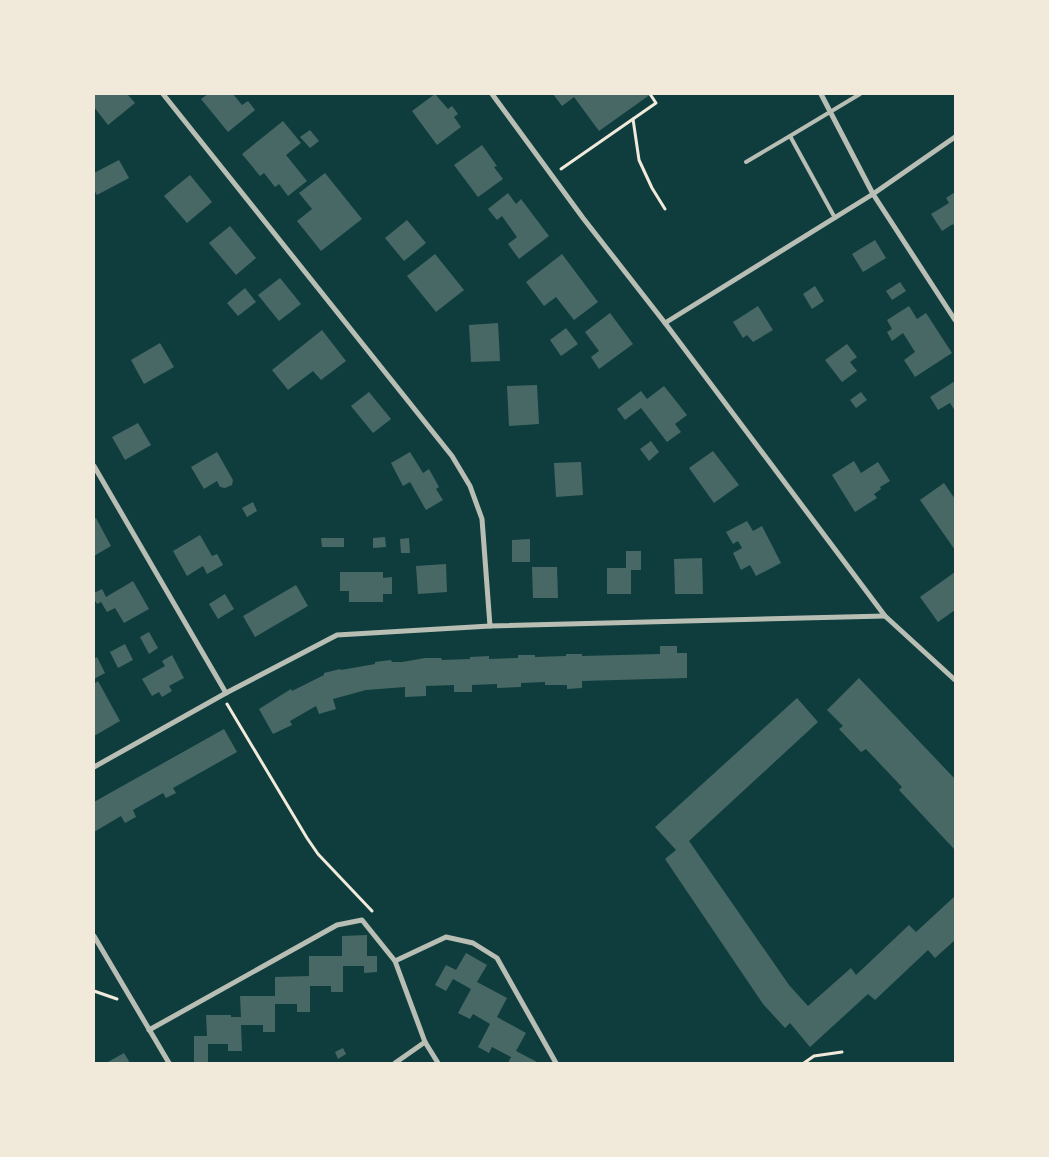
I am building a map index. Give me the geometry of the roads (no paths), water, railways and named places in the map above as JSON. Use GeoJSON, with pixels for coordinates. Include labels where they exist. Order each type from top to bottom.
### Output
{"type":"FeatureCollection","features":[{"type":"Feature","properties":{"kind":"street"},"geometry":{"type":"LineString","coordinates":[[163,94],[457,464],[470,486],[482,519],[490,626]]}},
{"type":"Feature","properties":{"kind":"street"},"geometry":{"type":"LineString","coordinates":[[492,94],[583,218],[665,322],[885,616],[955,680]]}},
{"type":"Feature","properties":{"kind":"street"},"geometry":{"type":"LineString","coordinates":[[821,94],[873,194],[955,320]]}},
{"type":"Feature","properties":{"kind":"street"},"geometry":{"type":"LineString","coordinates":[[665,322],[873,194],[955,137]]}},
{"type":"Feature","properties":{"kind":"street"},"geometry":{"type":"LineString","coordinates":[[94,466],[224,694]]}},
{"type":"Feature","properties":{"kind":"street"},"geometry":{"type":"LineString","coordinates":[[94,767],[224,694],[338,635],[490,626],[885,616]]}},
{"type":"Feature","properties":{"kind":"street"},"geometry":{"type":"LineString","coordinates":[[149,1030],[337,924],[362,920],[395,961],[425,1042],[438,1063]]}},
{"type":"Feature","properties":{"kind":"street"},"geometry":{"type":"LineString","coordinates":[[94,936],[170,1063]]}},
{"type":"Feature","properties":{"kind":"street"},"geometry":{"type":"LineString","coordinates":[[395,961],[446,937],[473,942],[498,958],[556,1063]]}},
{"type":"Feature","properties":{"kind":"street"},"geometry":{"type":"LineString","coordinates":[[395,1063],[425,1042]]}},
{"type":"Feature","properties":{"kind":"lane"},"geometry":{"type":"LineString","coordinates":[[746,162],[860,94]]}},
{"type":"Feature","properties":{"kind":"lane"},"geometry":{"type":"LineString","coordinates":[[790,136],[835,218]]}}]}
